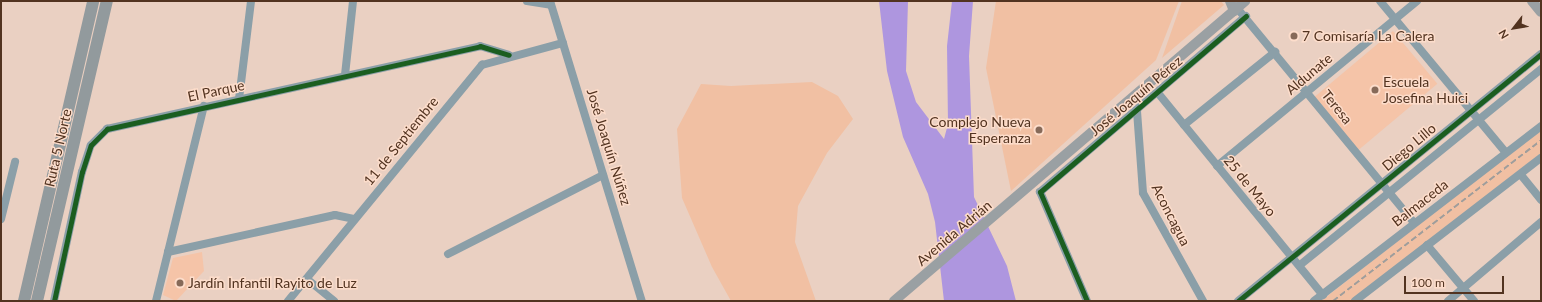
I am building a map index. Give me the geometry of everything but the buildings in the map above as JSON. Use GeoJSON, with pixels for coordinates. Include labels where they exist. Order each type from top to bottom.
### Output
{"type":"FeatureCollection","features":[{"type":"Feature","properties":{"kind":"highway","name":"Ruta 5 Norte"},"geometry":{"type":"LineString","coordinates":[[24,301],[93,1]]}},
{"type":"Feature","properties":{"kind":"highway","name":"Ruta 5 Norte"},"geometry":{"type":"LineString","coordinates":[[37,301],[107,1]]}},
{"type":"Feature","properties":{"kind":"main road"},"geometry":{"type":"LineString","coordinates":[[1532,1],[1541,12]]}},
{"type":"Feature","properties":{"kind":"main road","name":"José Joaquín Pérez"},"geometry":{"type":"LineString","coordinates":[[1036,189],[1237,5]]}},
{"type":"Feature","properties":{"kind":"main road","name":"Avenida Adrián"},"geometry":{"type":"LineString","coordinates":[[894,301],[1036,189]]}},
{"type":"Feature","properties":{"kind":"street"},"geometry":{"type":"LineString","coordinates":[[239,99],[251,1]]}},
{"type":"Feature","properties":{"kind":"street"},"geometry":{"type":"LineString","coordinates":[[345,75],[352,1]]}},
{"type":"Feature","properties":{"kind":"street"},"geometry":{"type":"LineString","coordinates":[[526,1],[551,3]]}},
{"type":"Feature","properties":{"kind":"street"},"geometry":{"type":"LineString","coordinates":[[1380,1],[1506,153]]}},
{"type":"Feature","properties":{"kind":"street","name":"Aldunate"},"geometry":{"type":"LineString","coordinates":[[1217,166],[1417,1]]}},
{"type":"Feature","properties":{"kind":"street","name":"José Joaquín Núñez"},"geometry":{"type":"LineString","coordinates":[[551,3],[642,301]]}},
{"type":"Feature","properties":{"kind":"street","name":"Teresa"},"geometry":{"type":"LineString","coordinates":[[1237,5],[1414,223]]}},
{"type":"Feature","properties":{"kind":"street","name":"José Joaquín Pérez"},"geometry":{"type":"LineString","coordinates":[[1036,189],[1158,94],[1246,16]]}},
{"type":"Feature","properties":{"kind":"street"},"geometry":{"type":"LineString","coordinates":[[480,46],[486,62],[509,55],[563,44]]}},
{"type":"Feature","properties":{"kind":"street","name":"El Parque"},"geometry":{"type":"LineString","coordinates":[[54,301],[82,172],[94,140],[118,124],[480,46],[509,55]]}},
{"type":"Feature","properties":{"kind":"street"},"geometry":{"type":"LineString","coordinates":[[1184,125],[1275,52]]}},
{"type":"Feature","properties":{"kind":"street","name":"Diego Lillo"},"geometry":{"type":"LineString","coordinates":[[1238,301],[1541,54]]}},
{"type":"Feature","properties":{"kind":"street","name":"11 de Septiembre"},"geometry":{"type":"LineString","coordinates":[[288,301],[354,219],[486,62]]}},
{"type":"Feature","properties":{"kind":"street","name":"Diego Lillo"},"geometry":{"type":"LineString","coordinates":[[1300,265],[1541,69]]}},
{"type":"Feature","properties":{"kind":"street","name":"25 de Mayo"},"geometry":{"type":"LineString","coordinates":[[1158,94],[1300,265],[1323,295]]}},
{"type":"Feature","properties":{"kind":"street"},"geometry":{"type":"LineString","coordinates":[[156,301],[204,106]]}},
{"type":"Feature","properties":{"kind":"street","name":"Aconcagua"},"geometry":{"type":"LineString","coordinates":[[1137,111],[1143,193],[1202,301]]}},
{"type":"Feature","properties":{"kind":"street","name":"Balmaceda"},"geometry":{"type":"LineString","coordinates":[[1314,301],[1541,126]]}},
{"type":"Feature","properties":{"kind":"street"},"geometry":{"type":"LineString","coordinates":[[1355,301],[1521,175],[1541,158]]}},
{"type":"Feature","properties":{"kind":"street"},"geometry":{"type":"LineString","coordinates":[[1,219],[15,162]]}},
{"type":"Feature","properties":{"kind":"street"},"geometry":{"type":"LineString","coordinates":[[448,254],[603,175]]}},
{"type":"Feature","properties":{"kind":"street"},"geometry":{"type":"LineString","coordinates":[[1521,175],[1541,200]]}},
{"type":"Feature","properties":{"kind":"street"},"geometry":{"type":"LineString","coordinates":[[1036,189],[1087,301]]}},
{"type":"Feature","properties":{"kind":"street"},"geometry":{"type":"LineString","coordinates":[[168,252],[335,215],[354,219]]}},
{"type":"Feature","properties":{"kind":"street"},"geometry":{"type":"LineString","coordinates":[[1448,301],[1541,222]]}},
{"type":"Feature","properties":{"kind":"street"},"geometry":{"type":"LineString","coordinates":[[1427,245],[1474,301]]}},
{"type":"Feature","properties":{"kind":"street"},"geometry":{"type":"LineString","coordinates":[[307,278],[334,301]]}},
{"type":"Feature","properties":{"kind":"shaded area"},"geometry":{"type":"Polygon","coordinates":[[[879,1],[908,1],[906,71],[916,102],[944,139],[948,124],[947,46],[952,1],[973,1],[969,56],[974,197],[1007,266],[1016,301],[944,301],[935,222],[928,194],[903,137],[887,71],[879,1]]]}},
{"type":"Feature","properties":{"kind":"shaded area","name":"Complejo Nueva Esperanza"},"geometry":{"type":"Polygon","coordinates":[[[996,1],[1179,1],[1156,60],[1011,191],[986,68],[996,1]]]}},
{"type":"Feature","properties":{"kind":"shaded area"},"geometry":{"type":"Polygon","coordinates":[[[1182,1],[1221,1],[1224,5],[1162,58],[1182,1]]]}},
{"type":"Feature","properties":{"kind":"shaded area","name":"Escuela Josefina Huici"},"geometry":{"type":"Polygon","coordinates":[[[1393,31],[1437,84],[1358,150],[1314,97],[1393,31]]]}},
{"type":"Feature","properties":{"kind":"shaded area"},"geometry":{"type":"Polygon","coordinates":[[[812,82],[838,96],[853,119],[827,153],[798,206],[795,242],[816,301],[731,301],[712,267],[682,198],[677,129],[701,84],[731,86],[812,82]]]}},
{"type":"Feature","properties":{"kind":"shaded area"},"geometry":{"type":"Polygon","coordinates":[[[1541,129],[1541,153],[1351,301],[1321,301],[1541,129]]]}},
{"type":"Feature","properties":{"kind":"shaded area","name":"Jardín Infantil Rayito de Luz"},"geometry":{"type":"Polygon","coordinates":[[[202,252],[204,271],[176,301],[163,295],[173,258],[202,252]]]}},
{"type":"Feature","properties":{"kind":"railway"},"geometry":{"type":"LineString","coordinates":[[1333,301],[1541,140]]}},
{"type":"Feature","properties":{"kind":"cycle path"},"geometry":{"type":"LineString","coordinates":[[1087,301],[1040,192],[1246,16]]}},
{"type":"Feature","properties":{"kind":"cycle path"},"geometry":{"type":"LineString","coordinates":[[54,301],[82,172],[91,145],[107,129],[480,46],[509,55]]}},
{"type":"Feature","properties":{"kind":"cycle path"},"geometry":{"type":"LineString","coordinates":[[1238,301],[1541,54]]}},
{"type":"Feature","properties":{"kind":"place","name":"7 Comisaría La Calera"},"geometry":{"type":"Point","coordinates":[1294,36]}},
{"type":"Feature","properties":{"kind":"place","name":"Escuela Josefina Huici"},"geometry":{"type":"Point","coordinates":[1375,90]}},
{"type":"Feature","properties":{"kind":"place","name":"Complejo Nueva Esperanza"},"geometry":{"type":"Point","coordinates":[1039,130]}},
{"type":"Feature","properties":{"kind":"place","name":"Jardín Infantil Rayito de Luz"},"geometry":{"type":"Point","coordinates":[180,283]}}]}
